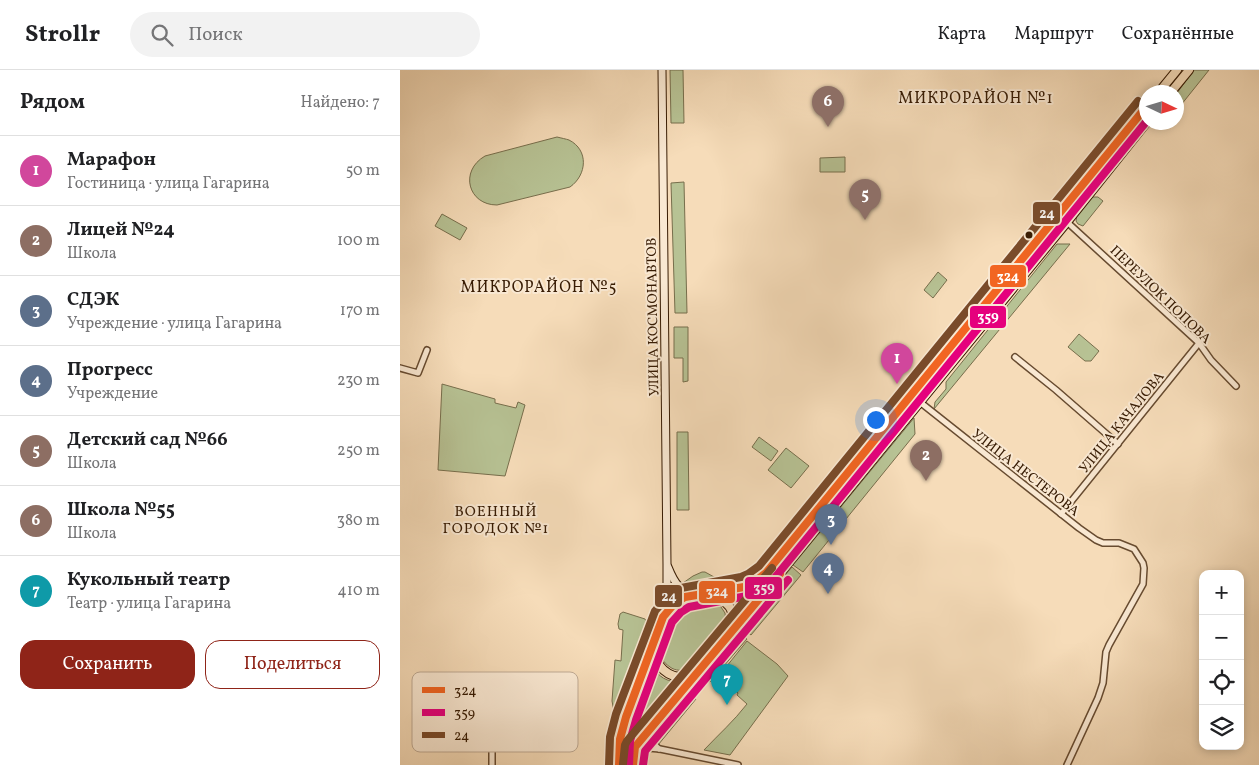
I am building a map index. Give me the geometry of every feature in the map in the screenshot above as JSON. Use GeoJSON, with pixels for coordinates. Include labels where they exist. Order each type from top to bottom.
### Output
{"type":"FeatureCollection","features":[{"type":"Feature","properties":{"kind":"main road","name":"УЛИЦА КОСМОНАВТОВ"},"geometry":{"type":"LineString","coordinates":[[662,70],[667,564],[667,597],[663,617]]}},
{"type":"Feature","properties":{"kind":"main road"},"geometry":{"type":"LineString","coordinates":[[1165,85],[1177,70]]}},
{"type":"Feature","properties":{"kind":"main road"},"geometry":{"type":"LineString","coordinates":[[1177,85],[1189,70]]}},
{"type":"Feature","properties":{"kind":"main road"},"geometry":{"type":"LineString","coordinates":[[619,765],[620,739],[626,717],[663,617],[668,610],[685,597],[744,587],[766,573],[911,395],[1139,126]]}},
{"type":"Feature","properties":{"kind":"main road"},"geometry":{"type":"LineString","coordinates":[[632,765],[635,747],[648,730],[732,632],[1067,222],[1139,127]]}},
{"type":"Feature","properties":{"kind":"main road","name":"УЛИЦА КОСМОНАВТОВ"},"geometry":{"type":"LineString","coordinates":[[667,564],[675,582],[684,590],[700,594]]}},
{"type":"Feature","properties":{"kind":"main road"},"geometry":{"type":"LineString","coordinates":[[700,594],[721,600],[730,607],[733,617],[732,632]]}},
{"type":"Feature","properties":{"kind":"main road"},"geometry":{"type":"LineString","coordinates":[[654,643],[655,658],[664,671],[679,677],[694,675]]}},
{"type":"Feature","properties":{"kind":"street","name":"ПЕРЕУЛОК ПОПОВА"},"geometry":{"type":"LineString","coordinates":[[1067,222],[1199,343],[1211,360],[1236,386]]}},
{"type":"Feature","properties":{"kind":"street","name":"УЛИЦА КАЧАЛОВА"},"geometry":{"type":"LineString","coordinates":[[1061,514],[1199,343]]}},
{"type":"Feature","properties":{"kind":"street"},"geometry":{"type":"LineString","coordinates":[[400,368],[418,373],[427,350]]}},
{"type":"Feature","properties":{"kind":"street"},"geometry":{"type":"LineString","coordinates":[[1015,357],[1118,444]]}},
{"type":"Feature","properties":{"kind":"street","name":"УЛИЦА НЕСТЕРОВА"},"geometry":{"type":"LineString","coordinates":[[911,395],[1096,540],[1103,543],[1119,543],[1134,549],[1143,563],[1143,584],[1106,652],[1103,683],[1098,698],[1067,765]]}},
{"type":"Feature","properties":{"kind":"street"},"geometry":{"type":"LineString","coordinates":[[648,730],[652,742],[660,749]]}},
{"type":"Feature","properties":{"kind":"street"},"geometry":{"type":"LineString","coordinates":[[620,739],[635,747],[660,749],[738,765]]}},
{"type":"Feature","properties":{"kind":"street"},"geometry":{"type":"LineString","coordinates":[[492,752],[492,765]]}},
{"type":"Feature","properties":{"kind":"green space"},"geometry":{"type":"Polygon","coordinates":[[[670,70],[683,70],[684,123],[671,123],[670,70]]]}},
{"type":"Feature","properties":{"kind":"green space"},"geometry":{"type":"Polygon","coordinates":[[[1194,70],[1209,70],[1184,101],[1183,85],[1194,70]]]}},
{"type":"Feature","properties":{"kind":"green space"},"geometry":{"type":"Polygon","coordinates":[[[557,137],[569,140],[575,144],[583,156],[580,176],[570,187],[497,205],[487,204],[474,193],[470,186],[472,170],[477,162],[485,156],[557,137]]]}},
{"type":"Feature","properties":{"kind":"green space"},"geometry":{"type":"Polygon","coordinates":[[[845,157],[845,172],[820,172],[820,158],[845,157]]]}},
{"type":"Feature","properties":{"kind":"green space"},"geometry":{"type":"Polygon","coordinates":[[[684,182],[687,313],[675,313],[671,183],[684,182]]]}},
{"type":"Feature","properties":{"kind":"green space"},"geometry":{"type":"Polygon","coordinates":[[[1092,197],[1098,197],[1103,201],[1083,226],[1078,224],[1076,221],[1077,215],[1092,197]]]}},
{"type":"Feature","properties":{"kind":"green space"},"geometry":{"type":"Polygon","coordinates":[[[442,214],[467,228],[460,240],[435,226],[442,214]]]}},
{"type":"Feature","properties":{"kind":"green space"},"geometry":{"type":"Polygon","coordinates":[[[1057,244],[1070,244],[934,409],[935,402],[946,389],[946,382],[1057,244]]]}},
{"type":"Feature","properties":{"kind":"green space"},"geometry":{"type":"Polygon","coordinates":[[[938,272],[947,280],[933,298],[924,290],[938,272]]]}},
{"type":"Feature","properties":{"kind":"green space"},"geometry":{"type":"Polygon","coordinates":[[[674,327],[688,327],[688,381],[683,382],[683,358],[674,358],[674,327]]]}},
{"type":"Feature","properties":{"kind":"green space"},"geometry":{"type":"Polygon","coordinates":[[[1079,334],[1099,351],[1091,361],[1085,361],[1068,347],[1079,334]]]}},
{"type":"Feature","properties":{"kind":"green space"},"geometry":{"type":"Polygon","coordinates":[[[442,384],[495,399],[495,403],[516,408],[518,402],[525,405],[505,476],[438,470],[442,384]]]}},
{"type":"Feature","properties":{"kind":"green space"},"geometry":{"type":"Polygon","coordinates":[[[914,418],[915,434],[803,572],[793,565],[914,418]]]}},
{"type":"Feature","properties":{"kind":"green space"},"geometry":{"type":"Polygon","coordinates":[[[677,432],[688,432],[689,510],[677,510],[677,432]]]}},
{"type":"Feature","properties":{"kind":"green space"},"geometry":{"type":"Polygon","coordinates":[[[759,437],[778,451],[771,461],[752,447],[759,437]]]}},
{"type":"Feature","properties":{"kind":"green space"},"geometry":{"type":"Polygon","coordinates":[[[786,448],[809,466],[791,488],[768,470],[786,448]]]}},
{"type":"Feature","properties":{"kind":"green space"},"geometry":{"type":"Polygon","coordinates":[[[792,567],[801,575],[751,635],[741,627],[792,567]]]}},
{"type":"Feature","properties":{"kind":"green space"},"geometry":{"type":"Polygon","coordinates":[[[702,572],[725,583],[692,586],[683,583],[702,572]]]}},
{"type":"Feature","properties":{"kind":"green space"},"geometry":{"type":"Polygon","coordinates":[[[762,584],[736,617],[732,604],[721,595],[746,591],[762,584]]]}},
{"type":"Feature","properties":{"kind":"green space"},"geometry":{"type":"Polygon","coordinates":[[[688,600],[719,604],[725,613],[726,622],[689,669],[677,670],[670,667],[663,659],[660,646],[672,612],[677,606],[688,600]]]}},
{"type":"Feature","properties":{"kind":"green space"},"geometry":{"type":"Polygon","coordinates":[[[623,612],[645,619],[650,628],[616,723],[612,701],[615,660],[621,661],[623,630],[619,629],[618,624],[620,614],[623,612]]]}},
{"type":"Feature","properties":{"kind":"green space"},"geometry":{"type":"Polygon","coordinates":[[[738,631],[747,639],[710,682],[702,675],[738,631]]]}},
{"type":"Feature","properties":{"kind":"green space"},"geometry":{"type":"Polygon","coordinates":[[[747,641],[777,664],[788,676],[730,755],[704,750],[747,704],[737,695],[738,693],[718,677],[747,641]]]}},
{"type":"Feature","properties":{"kind":"green space"},"geometry":{"type":"Polygon","coordinates":[[[652,665],[657,673],[664,678],[681,683],[643,727],[632,744],[628,740],[636,715],[635,710],[652,665]]]}},
{"type":"Feature","properties":{"kind":"green space"},"geometry":{"type":"Polygon","coordinates":[[[688,692],[696,699],[658,745],[654,740],[653,734],[660,725],[666,727],[686,703],[683,697],[688,692]]]}},
{"type":"Feature","properties":{"kind":"transit line","name":"24"},"geometry":{"type":"LineString","coordinates":[[609,765],[610,737],[616,714],[655,611],[667,597],[681,588],[741,577],[759,566],[1138,101]]}},
{"type":"Feature","properties":{"kind":"transit line","name":"324"},"geometry":{"type":"LineString","coordinates":[[619,765],[620,739],[626,717],[663,617],[674,604],[685,597],[744,587],[766,573],[1139,116]]}},
{"type":"Feature","properties":{"kind":"transit line","name":"359"},"geometry":{"type":"LineString","coordinates":[[629,765],[630,741],[636,720],[672,622],[681,612],[689,607],[747,596],[758,592],[773,580],[1139,130]]}},
{"type":"Feature","properties":{"kind":"transit line","name":"24"},"geometry":{"type":"LineString","coordinates":[[623,764],[627,741],[772,568]]}},
{"type":"Feature","properties":{"kind":"transit line","name":"324"},"geometry":{"type":"LineString","coordinates":[[633,765],[635,747],[780,574]]}},
{"type":"Feature","properties":{"kind":"transit line","name":"359"},"geometry":{"type":"LineString","coordinates":[[643,765],[645,751],[788,580]]}},
{"type":"Feature","properties":{"kind":"place","name":"Школа №55"},"geometry":{"type":"Point","coordinates":[828,127]}},
{"type":"Feature","properties":{"kind":"place","name":"Детский сад №66"},"geometry":{"type":"Point","coordinates":[865,220]}},
{"type":"Feature","properties":{"kind":"place","name":"Марафон"},"geometry":{"type":"Point","coordinates":[897,384]}},
{"type":"Feature","properties":{"kind":"place","name":"Лицей №24"},"geometry":{"type":"Point","coordinates":[926,481]}},
{"type":"Feature","properties":{"kind":"place","name":"СДЭК"},"geometry":{"type":"Point","coordinates":[831,545]}},
{"type":"Feature","properties":{"kind":"place","name":"Прогресс"},"geometry":{"type":"Point","coordinates":[828,594]}},
{"type":"Feature","properties":{"kind":"place","name":"Кукольный театр"},"geometry":{"type":"Point","coordinates":[727,705]}},
{"type":"Feature","properties":{"kind":"district","name":"МИКРОРАЙОН №1"},"geometry":{"type":"Point","coordinates":[976,97]}},
{"type":"Feature","properties":{"kind":"district","name":"МИКРОРАЙОН №5"},"geometry":{"type":"Point","coordinates":[539,286]}},
{"type":"Feature","properties":{"kind":"district","name":"ВОЕННЫЙ ГОРОДОК №1"},"geometry":{"type":"Point","coordinates":[496,520]}}]}
